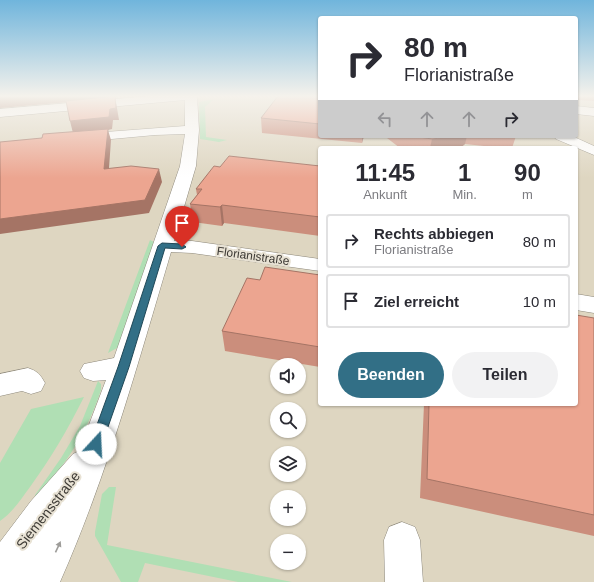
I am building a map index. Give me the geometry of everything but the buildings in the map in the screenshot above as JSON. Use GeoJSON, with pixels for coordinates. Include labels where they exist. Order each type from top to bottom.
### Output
{"type":"FeatureCollection","features":[{"type":"Feature","properties":{"kind":"street","name":"Siemensstraße"},"geometry":{"type":"LineString","coordinates":[[41,582],[69,522],[124,367],[188,166],[192,123]]}},
{"type":"Feature","properties":{"kind":"street"},"geometry":{"type":"LineString","coordinates":[[69,139],[155,131],[192,130]]}},
{"type":"Feature","properties":{"kind":"street"},"geometry":{"type":"LineString","coordinates":[[565,138],[594,151]]}},
{"type":"Feature","properties":{"kind":"street","name":"Florianistraße"},"geometry":{"type":"LineString","coordinates":[[162,246],[192,247],[318,265]]}},
{"type":"Feature","properties":{"kind":"street"},"geometry":{"type":"LineString","coordinates":[[578,302],[594,305]]}},
{"type":"Feature","properties":{"kind":"street"},"geometry":{"type":"LineString","coordinates":[[93,371],[124,367]]}},
{"type":"Feature","properties":{"kind":"street"},"geometry":{"type":"LineString","coordinates":[[0,385],[28,379],[31,383]]}},
{"type":"Feature","properties":{"kind":"street","name":"Siemensstraße"},"geometry":{"type":"LineString","coordinates":[[3,566],[43,513],[92,456]]}},
{"type":"Feature","properties":{"kind":"street"},"geometry":{"type":"LineString","coordinates":[[402,540],[404,582]]}},
{"type":"Feature","properties":{"kind":"street"},"geometry":{"type":"LineString","coordinates":[[3,566],[21,566],[33,572],[41,582]]}},
{"type":"Feature","properties":{"kind":"shaded area"},"geometry":{"type":"Polygon","coordinates":[[[0,123],[318,123],[318,138],[578,138],[578,123],[594,123],[594,582],[0,582],[0,123]]]}},
{"type":"Feature","properties":{"kind":"green space"},"geometry":{"type":"Polygon","coordinates":[[[200,123],[206,123],[206,137],[227,140],[219,142],[200,139],[200,123]]]}},
{"type":"Feature","properties":{"kind":"green space"},"geometry":{"type":"Polygon","coordinates":[[[150,240],[154,242],[119,344],[117,348],[108,353],[150,240]]]}},
{"type":"Feature","properties":{"kind":"green space"},"geometry":{"type":"Polygon","coordinates":[[[98,381],[101,384],[101,390],[82,434],[66,461],[35,498],[35,495],[61,458],[80,426],[98,381]]]}},
{"type":"Feature","properties":{"kind":"green space"},"geometry":{"type":"Polygon","coordinates":[[[84,397],[59,443],[38,476],[9,514],[0,521],[0,463],[31,409],[84,397]]]}},
{"type":"Feature","properties":{"kind":"green space"},"geometry":{"type":"Polygon","coordinates":[[[109,487],[116,487],[107,545],[292,582],[238,582],[145,563],[138,582],[121,582],[95,536],[102,494],[109,487]]]}},
{"type":"Feature","properties":{"kind":"route"},"geometry":{"type":"LineString","coordinates":[[96,444],[124,367],[162,246],[182,247]]}}]}
